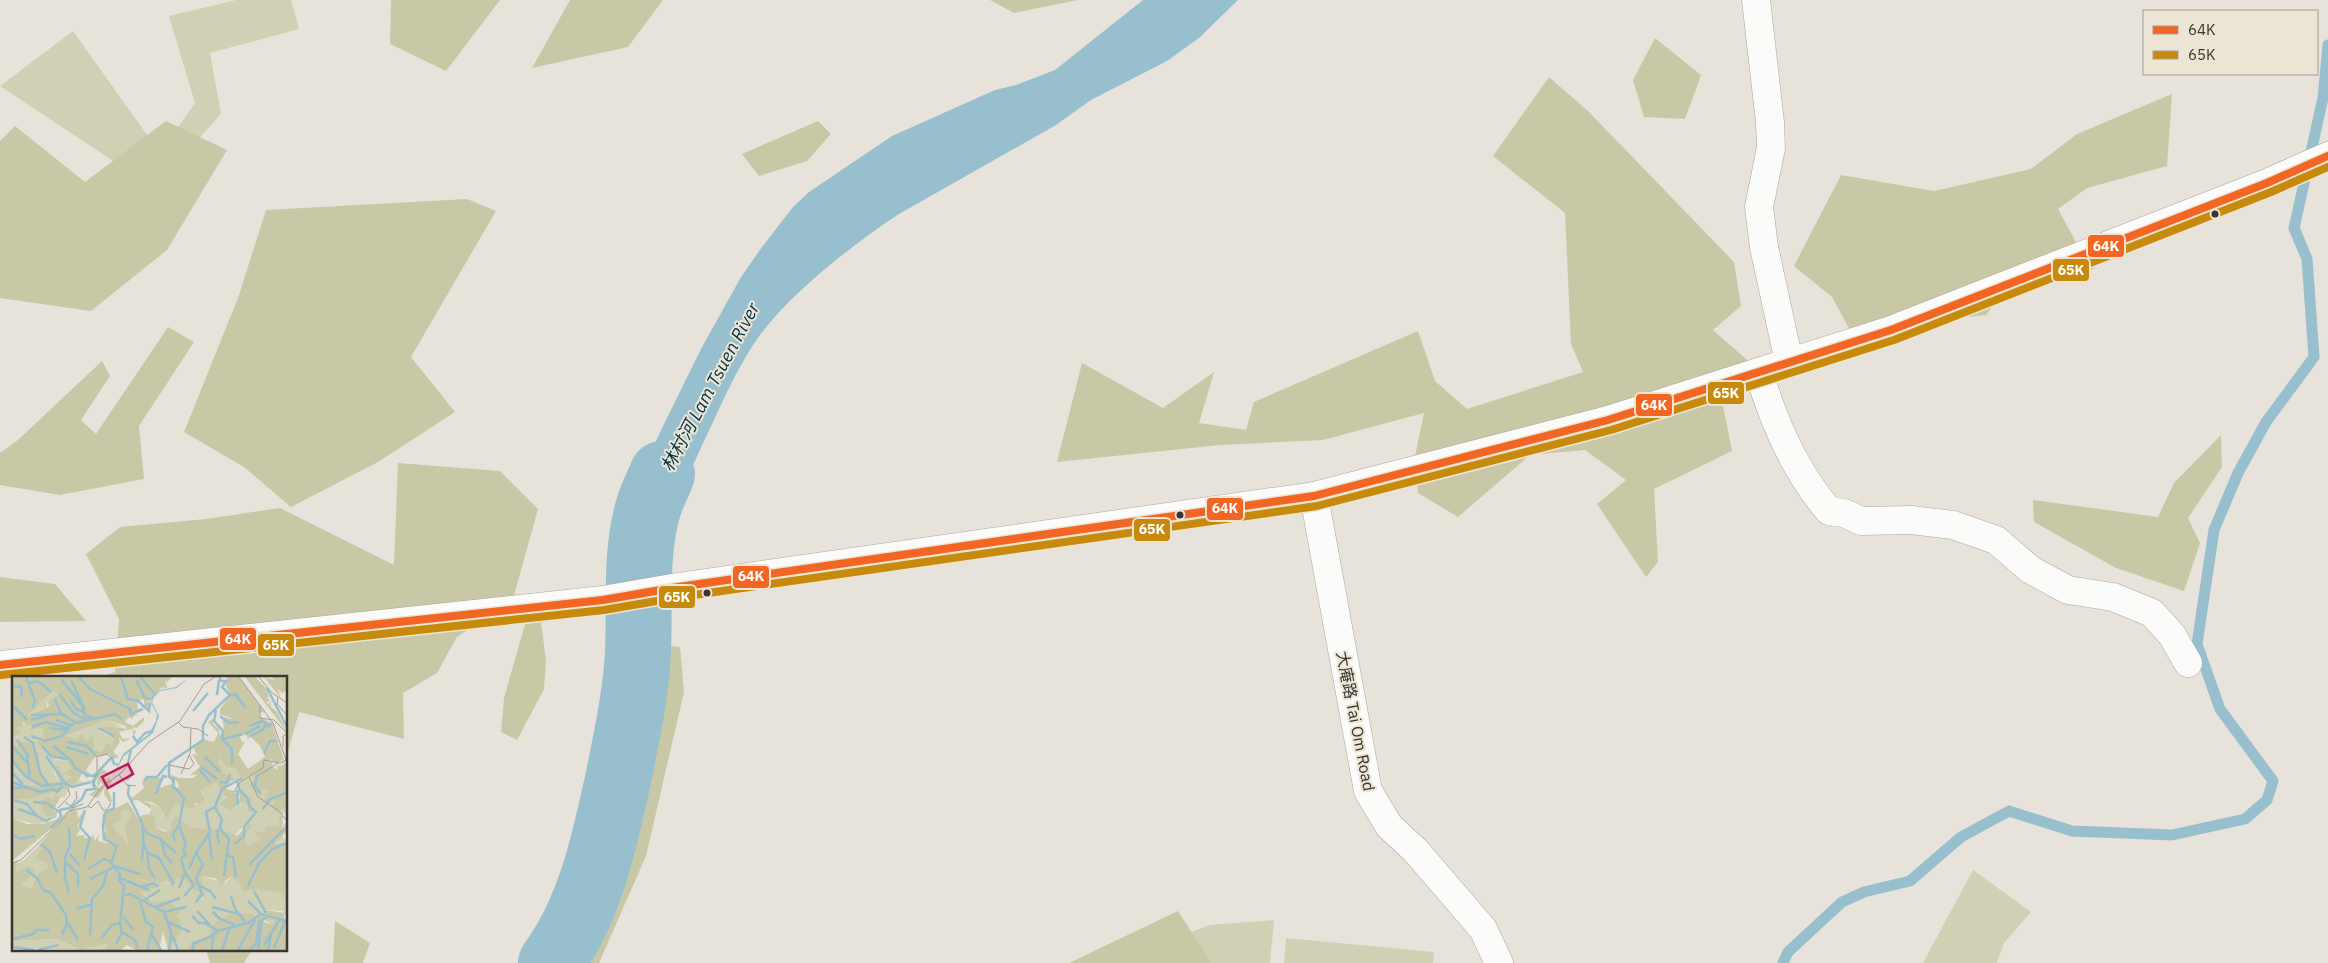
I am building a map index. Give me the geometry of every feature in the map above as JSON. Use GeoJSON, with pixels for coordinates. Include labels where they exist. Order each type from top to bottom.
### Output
{"type":"FeatureCollection","features":[{"type":"Feature","properties":{"kind":"main road"},"geometry":{"type":"LineString","coordinates":[[1756,0],[1771,148],[1759,206],[1764,247],[1789,362]]}},
{"type":"Feature","properties":{"kind":"main road"},"geometry":{"type":"LineString","coordinates":[[0,665],[603,600],[678,587],[1314,496],[1608,420],[1891,330],[2267,183],[2328,156]]}},
{"type":"Feature","properties":{"kind":"main road"},"geometry":{"type":"LineString","coordinates":[[1759,372],[1769,407],[1811,490],[1829,511],[1844,513],[1861,521],[1911,520],[1953,525],[1996,540],[2031,570],[2068,590],[2113,597],[2152,614],[2172,635],[2188,663]]}},
{"type":"Feature","properties":{"kind":"main road","name":"大庵路 Tai Om Road"},"geometry":{"type":"LineString","coordinates":[[1314,496],[1368,791],[1388,826],[1415,850],[1483,929],[1499,963]]}},
{"type":"Feature","properties":{"kind":"green space"},"geometry":{"type":"Polygon","coordinates":[[[236,0],[291,0],[299,29],[210,53],[221,114],[154,188],[0,86],[73,31],[160,153],[195,103],[169,16],[236,0]]]}},
{"type":"Feature","properties":{"kind":"green space"},"geometry":{"type":"Polygon","coordinates":[[[391,0],[500,0],[446,71],[390,44],[391,0]]]}},
{"type":"Feature","properties":{"kind":"green space"},"geometry":{"type":"Polygon","coordinates":[[[570,0],[663,0],[628,47],[532,68],[570,0]]]}},
{"type":"Feature","properties":{"kind":"green space"},"geometry":{"type":"Polygon","coordinates":[[[990,0],[1078,0],[1014,13],[990,0]]]}},
{"type":"Feature","properties":{"kind":"green space"},"geometry":{"type":"Polygon","coordinates":[[[1655,38],[1701,75],[1685,119],[1644,117],[1633,80],[1655,38]]]}},
{"type":"Feature","properties":{"kind":"green space"},"geometry":{"type":"Polygon","coordinates":[[[1549,77],[1588,111],[1734,262],[1741,306],[1713,330],[1747,360],[1723,405],[1732,451],[1654,489],[1658,562],[1646,577],[1597,504],[1626,480],[1585,450],[1530,455],[1458,517],[1418,493],[1415,456],[1424,413],[1323,440],[1220,445],[1057,462],[1082,363],[1163,408],[1214,372],[1199,423],[1246,430],[1254,402],[1418,331],[1435,381],[1467,409],[1583,372],[1571,344],[1565,213],[1493,156],[1549,77]]]}},
{"type":"Feature","properties":{"kind":"green space"},"geometry":{"type":"Polygon","coordinates":[[[2172,94],[2167,166],[2087,188],[2058,209],[2077,244],[2095,268],[2069,282],[2022,268],[1986,315],[1850,330],[1832,297],[1794,266],[1841,175],[1934,191],[2031,169],[2077,134],[2172,94]]]}},
{"type":"Feature","properties":{"kind":"green space"},"geometry":{"type":"Polygon","coordinates":[[[166,121],[227,150],[167,250],[91,311],[0,298],[0,141],[15,126],[85,182],[166,121]]]}},
{"type":"Feature","properties":{"kind":"green space"},"geometry":{"type":"Polygon","coordinates":[[[818,121],[831,134],[807,161],[759,176],[742,154],[818,121]]]}},
{"type":"Feature","properties":{"kind":"green space"},"geometry":{"type":"Polygon","coordinates":[[[467,199],[496,211],[411,357],[455,412],[378,462],[291,507],[244,467],[184,432],[238,298],[266,210],[467,199]]]}},
{"type":"Feature","properties":{"kind":"green space"},"geometry":{"type":"Polygon","coordinates":[[[168,327],[194,342],[139,426],[144,479],[60,495],[0,485],[0,453],[18,440],[102,361],[110,376],[81,420],[96,434],[168,327]]]}},
{"type":"Feature","properties":{"kind":"green space"},"geometry":{"type":"Polygon","coordinates":[[[2221,435],[2222,467],[2188,518],[2200,543],[2184,591],[2116,568],[2034,522],[2033,500],[2158,517],[2174,483],[2221,435]]]}},
{"type":"Feature","properties":{"kind":"green space"},"geometry":{"type":"Polygon","coordinates":[[[398,463],[500,471],[538,509],[513,599],[457,637],[437,673],[403,693],[404,739],[299,712],[288,752],[288,676],[102,676],[115,672],[119,619],[86,554],[120,527],[206,519],[280,508],[394,565],[398,463]]]}},
{"type":"Feature","properties":{"kind":"green space"},"geometry":{"type":"Polygon","coordinates":[[[0,577],[55,584],[86,621],[0,622],[0,577]]]}},
{"type":"Feature","properties":{"kind":"green space"},"geometry":{"type":"Polygon","coordinates":[[[541,622],[546,661],[544,689],[517,740],[501,732],[504,698],[525,624],[541,622]]]}},
{"type":"Feature","properties":{"kind":"green space"},"geometry":{"type":"Polygon","coordinates":[[[658,645],[680,647],[684,692],[646,856],[599,963],[580,963],[595,940],[599,908],[632,772],[658,645]]]}},
{"type":"Feature","properties":{"kind":"green space"},"geometry":{"type":"Polygon","coordinates":[[[1973,870],[2031,912],[2004,943],[1997,963],[1923,963],[1973,870]]]}},
{"type":"Feature","properties":{"kind":"green space"},"geometry":{"type":"Polygon","coordinates":[[[1178,911],[1211,963],[1069,963],[1178,911]]]}},
{"type":"Feature","properties":{"kind":"green space"},"geometry":{"type":"Polygon","coordinates":[[[1274,920],[1270,963],[1125,963],[1159,944],[1210,925],[1274,920]]]}},
{"type":"Feature","properties":{"kind":"green space"},"geometry":{"type":"Polygon","coordinates":[[[335,921],[370,943],[363,963],[333,963],[335,921]]]}},
{"type":"Feature","properties":{"kind":"green space"},"geometry":{"type":"Polygon","coordinates":[[[1286,938],[1434,952],[1433,963],[1284,963],[1286,938]]]}},
{"type":"Feature","properties":{"kind":"green space"},"geometry":{"type":"Polygon","coordinates":[[[206,950],[252,950],[244,963],[210,963],[206,950]]]}},
{"type":"Feature","properties":{"kind":"water"},"geometry":{"type":"Polygon","coordinates":[[[1143,0],[1238,0],[1199,38],[1167,61],[1091,100],[1056,125],[899,214],[850,249],[800,291],[761,333],[741,365],[666,523],[651,550],[641,563],[631,563],[620,557],[618,529],[641,472],[701,349],[741,277],[793,207],[809,192],[892,136],[995,90],[1016,85],[1055,70],[1143,0]]]}},
{"type":"Feature","properties":{"kind":"waterway"},"geometry":{"type":"LineString","coordinates":[[1783,963],[1788,952],[1842,902],[1864,892],[1910,881],[1961,837],[2009,811],[2072,831],[2172,835],[2245,819],[2267,800],[2273,781],[2220,709],[2197,644],[2214,530],[2238,473],[2266,422],[2314,357],[2307,259],[2294,228],[2323,98],[2328,45]]}},
{"type":"Feature","properties":{"kind":"waterway","name":"林村河 Lam Tsuen River"},"geometry":{"type":"LineString","coordinates":[[551,963],[577,920],[586,897],[595,873],[614,799],[635,683],[638,652],[641,543],[649,505],[662,474]]}},
{"type":"Feature","properties":{"kind":"transit line","name":"64K"},"geometry":{"type":"LineString","coordinates":[[0,665],[603,600],[678,587],[1314,496],[1608,420],[1891,330],[2267,183],[2328,156]]}},
{"type":"Feature","properties":{"kind":"transit line","name":"65K"},"geometry":{"type":"LineString","coordinates":[[1,675],[604,610],[680,597],[1317,506],[1611,430],[1894,340],[2271,192],[2328,167]]}}]}
